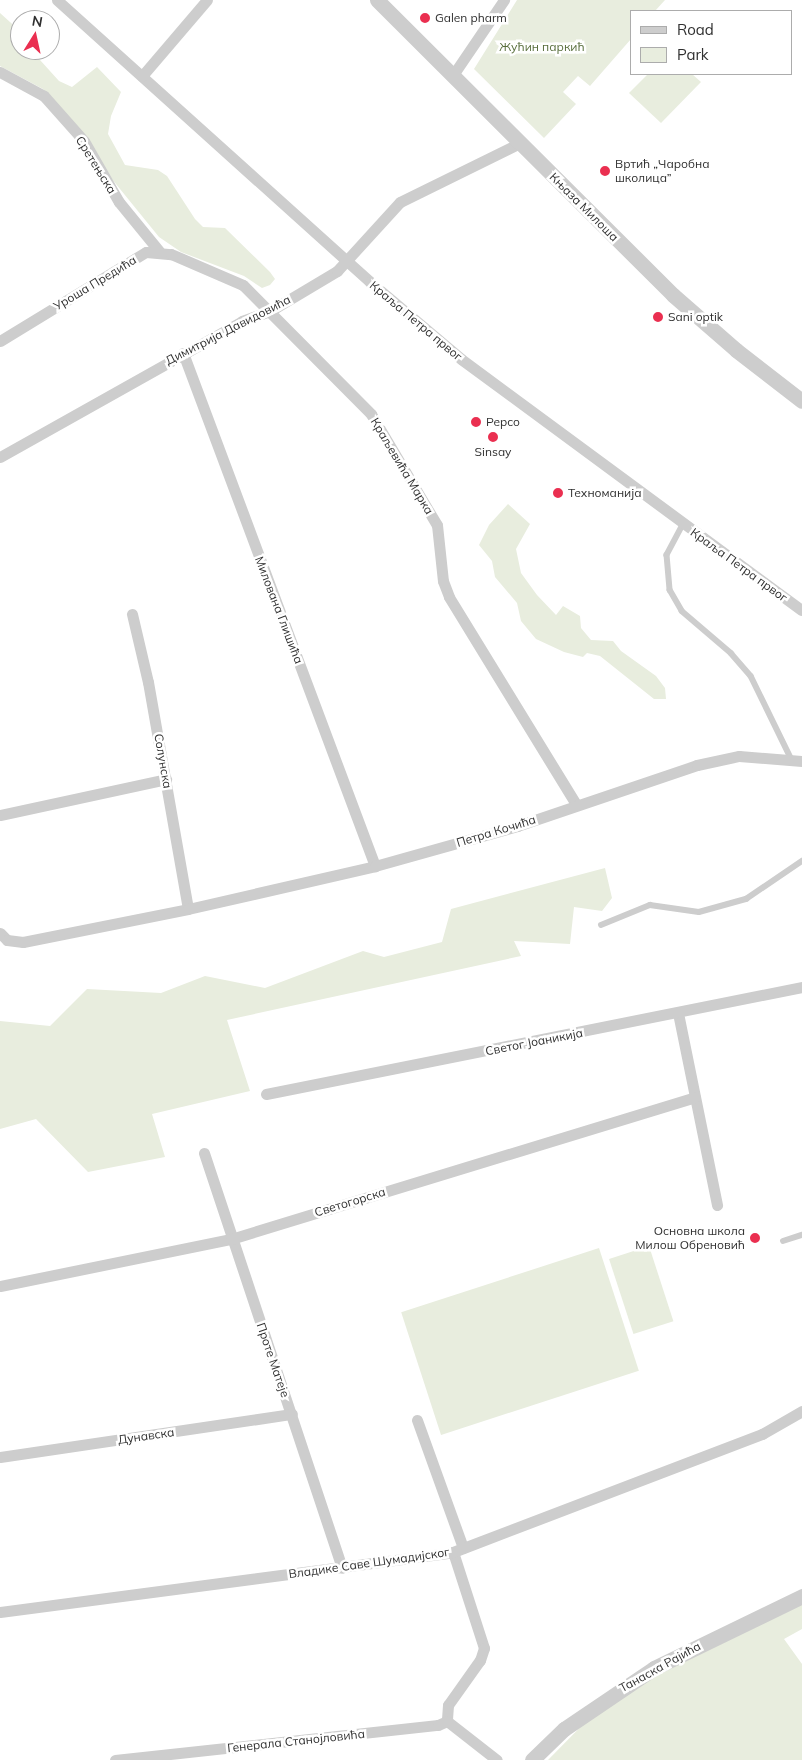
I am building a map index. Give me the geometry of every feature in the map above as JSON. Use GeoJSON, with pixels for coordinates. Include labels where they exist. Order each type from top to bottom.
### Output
{"type":"FeatureCollection","features":[{"type":"Feature","properties":{"kind":"street","name":"Краља Петра првог"},"geometry":{"type":"LineString","coordinates":[[57,0],[461,359],[683,525],[802,610]]}},
{"type":"Feature","properties":{"kind":"street"},"geometry":{"type":"LineString","coordinates":[[142,76],[207,0]]}},
{"type":"Feature","properties":{"kind":"street","name":"Књаза Милоша"},"geometry":{"type":"LineString","coordinates":[[377,0],[520,144],[697,317],[802,401]]}},
{"type":"Feature","properties":{"kind":"street"},"geometry":{"type":"LineString","coordinates":[[453,75],[504,0]]}},
{"type":"Feature","properties":{"kind":"street","name":"Сретењска"},"geometry":{"type":"LineString","coordinates":[[0,72],[44,96],[84,141],[119,202],[159,251]]}},
{"type":"Feature","properties":{"kind":"street","name":"Димитрија Давидовића"},"geometry":{"type":"LineString","coordinates":[[0,457],[242,321],[270,312],[349,261],[400,202],[520,144]]}},
{"type":"Feature","properties":{"kind":"street"},"geometry":{"type":"LineString","coordinates":[[159,251],[243,285],[270,312]]}},
{"type":"Feature","properties":{"kind":"street","name":"Уроша Предића"},"geometry":{"type":"LineString","coordinates":[[0,341],[146,252],[159,251]]}},
{"type":"Feature","properties":{"kind":"street","name":"Краљевића Марка"},"geometry":{"type":"LineString","coordinates":[[270,312],[371,414],[437,525],[443,581],[449,597],[576,804]]}},
{"type":"Feature","properties":{"kind":"street","name":"Милована Глишића"},"geometry":{"type":"LineString","coordinates":[[183,354],[375,866]]}},
{"type":"Feature","properties":{"kind":"street","name":"Солунска"},"geometry":{"type":"LineString","coordinates":[[132,614],[166,779],[188,909]]}},
{"type":"Feature","properties":{"kind":"street","name":"Петра Кочића"},"geometry":{"type":"LineString","coordinates":[[0,933],[7,940],[23,942],[188,909],[375,866],[518,826],[576,804],[697,765],[739,756],[797,761]]}},
{"type":"Feature","properties":{"kind":"street"},"geometry":{"type":"LineString","coordinates":[[0,816],[166,779]]}},
{"type":"Feature","properties":{"kind":"street","name":"Светог Јоаникија"},"geometry":{"type":"LineString","coordinates":[[266,1094],[802,987]]}},
{"type":"Feature","properties":{"kind":"street"},"geometry":{"type":"LineString","coordinates":[[678,1012],[717,1205]]}},
{"type":"Feature","properties":{"kind":"street","name":"Светогорска"},"geometry":{"type":"LineString","coordinates":[[0,1286],[231,1239],[695,1097]]}},
{"type":"Feature","properties":{"kind":"street","name":"Проте Матеје"},"geometry":{"type":"LineString","coordinates":[[204,1152],[231,1239],[292,1414],[342,1568]]}},
{"type":"Feature","properties":{"kind":"street","name":"Владике Саве Шумадијског"},"geometry":{"type":"LineString","coordinates":[[0,1612],[342,1568],[458,1550],[762,1434],[802,1411]]}},
{"type":"Feature","properties":{"kind":"street","name":"Дунавска"},"geometry":{"type":"LineString","coordinates":[[0,1457],[292,1414]]}},
{"type":"Feature","properties":{"kind":"street"},"geometry":{"type":"LineString","coordinates":[[417,1420],[458,1550],[484,1648],[480,1660],[448,1705],[447,1721],[497,1760]]}},
{"type":"Feature","properties":{"kind":"street","name":"Танаска Рајића"},"geometry":{"type":"LineString","coordinates":[[532,1760],[571,1724],[654,1668],[802,1596]]}},
{"type":"Feature","properties":{"kind":"street","name":"Генерала Станојловића"},"geometry":{"type":"LineString","coordinates":[[115,1760],[438,1725],[447,1721]]}},
{"type":"Feature","properties":{"kind":"lane"},"geometry":{"type":"LineString","coordinates":[[683,525],[667,555],[670,590],[682,611],[731,652],[750,676],[797,761]]}},
{"type":"Feature","properties":{"kind":"lane"},"geometry":{"type":"LineString","coordinates":[[601,925],[650,905],[699,912],[746,899],[802,861]]}},
{"type":"Feature","properties":{"kind":"lane"},"geometry":{"type":"LineString","coordinates":[[783,1241],[802,1235]]}},
{"type":"Feature","properties":{"kind":"green space","name":"Жућин паркић"},"geometry":{"type":"Polygon","coordinates":[[[517,0],[665,0],[656,10],[630,10],[630,40],[590,86],[578,76],[563,92],[576,104],[544,138],[474,69],[517,0]]]}},
{"type":"Feature","properties":{"kind":"green space"},"geometry":{"type":"Polygon","coordinates":[[[0,13],[10,22],[10,60],[40,60],[59,81],[72,87],[97,67],[121,92],[111,116],[108,134],[125,165],[158,170],[167,176],[195,219],[203,227],[225,228],[275,279],[270,285],[262,288],[244,276],[181,252],[159,237],[107,173],[88,140],[43,89],[0,66],[0,13]]]}},
{"type":"Feature","properties":{"kind":"green space"},"geometry":{"type":"Polygon","coordinates":[[[647,75],[693,75],[701,82],[661,123],[629,93],[647,75]]]}},
{"type":"Feature","properties":{"kind":"green space"},"geometry":{"type":"Polygon","coordinates":[[[508,504],[530,524],[516,549],[521,573],[537,595],[556,615],[563,606],[580,616],[581,628],[591,640],[613,641],[621,651],[656,676],[665,688],[666,699],[654,699],[600,656],[587,653],[583,657],[564,652],[536,639],[521,621],[517,603],[495,577],[492,561],[479,545],[489,525],[508,504]]]}},
{"type":"Feature","properties":{"kind":"green space"},"geometry":{"type":"Polygon","coordinates":[[[605,868],[612,898],[602,911],[574,907],[570,944],[514,941],[521,956],[227,1020],[250,1091],[152,1114],[165,1157],[88,1172],[36,1119],[0,1129],[0,1021],[50,1026],[87,989],[161,993],[205,976],[265,988],[363,951],[384,957],[442,942],[451,909],[605,868]]]}},
{"type":"Feature","properties":{"kind":"green space"},"geometry":{"type":"Polygon","coordinates":[[[649,1246],[673,1321],[633,1334],[609,1259],[649,1246]]]}},
{"type":"Feature","properties":{"kind":"green space"},"geometry":{"type":"Polygon","coordinates":[[[599,1248],[639,1371],[441,1435],[401,1312],[599,1248]]]}},
{"type":"Feature","properties":{"kind":"green space"},"geometry":{"type":"Polygon","coordinates":[[[802,1601],[802,1629],[784,1639],[802,1664],[802,1760],[548,1760],[606,1701],[688,1651],[802,1601]]]}},
{"type":"Feature","properties":{"kind":"place","name":"Galen pharm"},"geometry":{"type":"Point","coordinates":[425,18]}},
{"type":"Feature","properties":{"kind":"place","name":"Вртић „Чаробна школица”"},"geometry":{"type":"Point","coordinates":[605,171]}},
{"type":"Feature","properties":{"kind":"place","name":"Sani optik"},"geometry":{"type":"Point","coordinates":[658,317]}},
{"type":"Feature","properties":{"kind":"place","name":"Pepco"},"geometry":{"type":"Point","coordinates":[476,422]}},
{"type":"Feature","properties":{"kind":"place","name":"Sinsay"},"geometry":{"type":"Point","coordinates":[493,437]}},
{"type":"Feature","properties":{"kind":"place","name":"Техноманија"},"geometry":{"type":"Point","coordinates":[558,493]}},
{"type":"Feature","properties":{"kind":"place","name":"Основна школа Милош Обреновић"},"geometry":{"type":"Point","coordinates":[755,1238]}}]}
